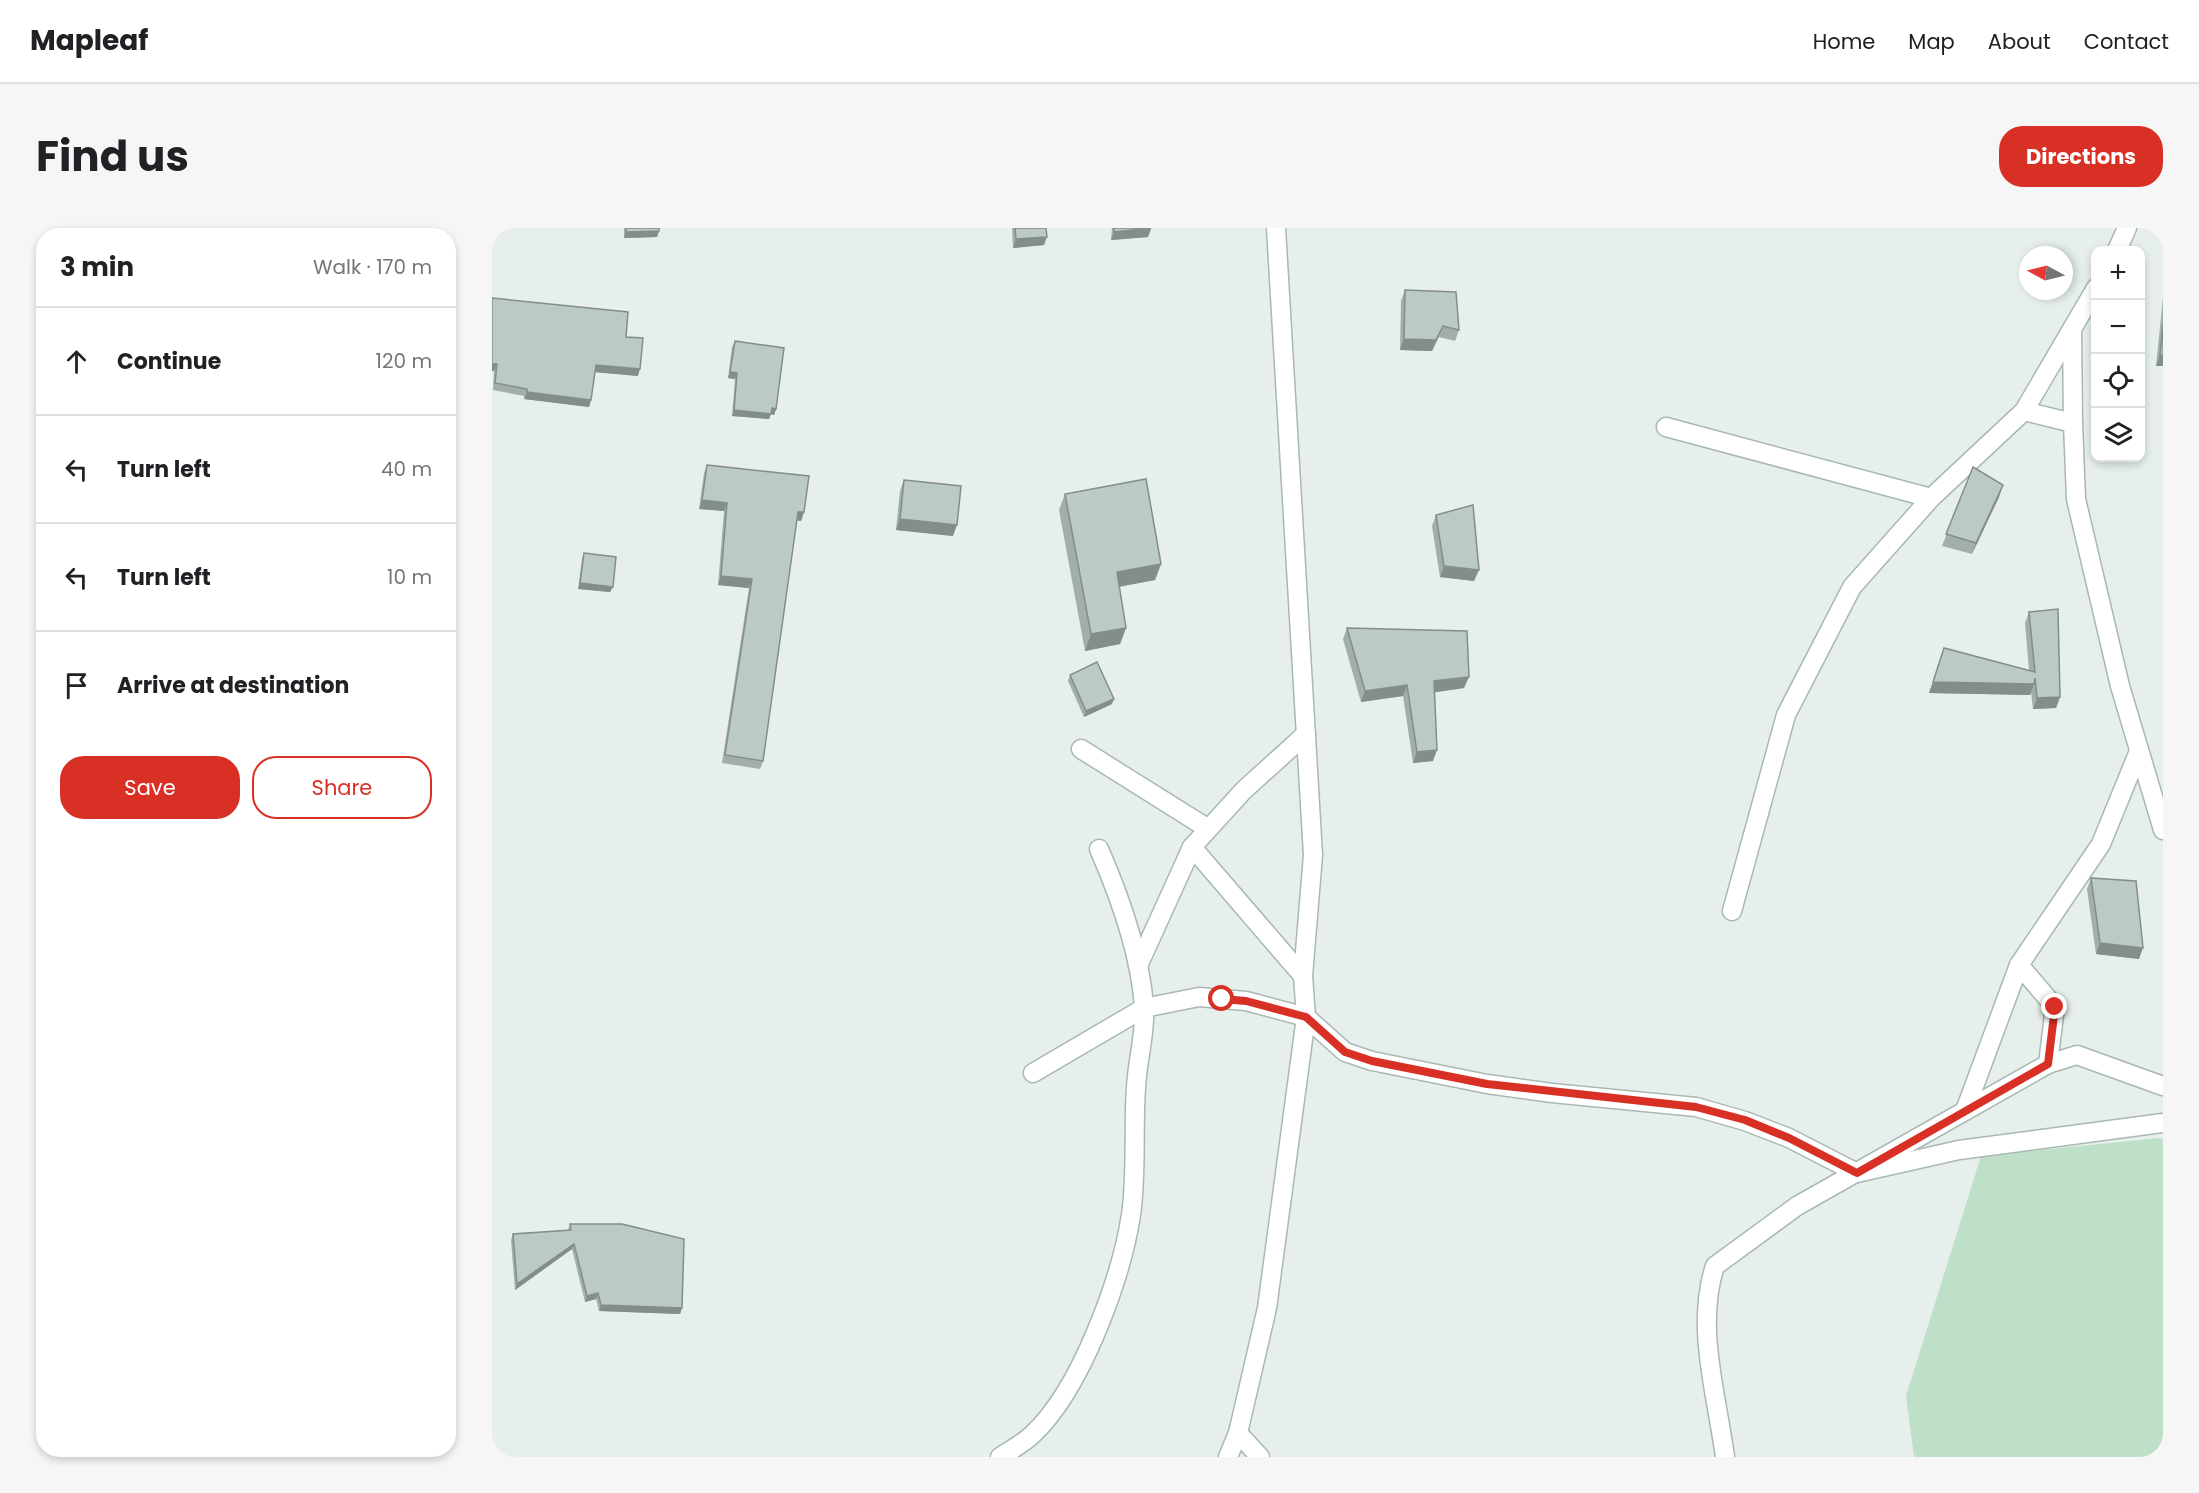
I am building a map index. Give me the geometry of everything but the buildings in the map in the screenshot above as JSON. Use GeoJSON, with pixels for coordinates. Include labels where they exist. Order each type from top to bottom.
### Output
{"type":"FeatureCollection","features":[{"type":"Feature","properties":{"kind":"street"},"geometry":{"type":"LineString","coordinates":[[1227,1457],[1238,1433],[1267,1308],[1306,1017],[1303,976],[1313,855],[1276,228]]}},
{"type":"Feature","properties":{"kind":"street"},"geometry":{"type":"LineString","coordinates":[[2119,246],[2127,228]]}},
{"type":"Feature","properties":{"kind":"street"},"geometry":{"type":"LineString","coordinates":[[1732,911],[1786,715],[1852,588],[1930,498],[2024,411],[2091,297]]}},
{"type":"Feature","properties":{"kind":"street"},"geometry":{"type":"LineString","coordinates":[[2072,329],[2076,499],[2120,686],[2163,830]]}},
{"type":"Feature","properties":{"kind":"street"},"geometry":{"type":"LineString","coordinates":[[2024,411],[2073,423]]}},
{"type":"Feature","properties":{"kind":"street"},"geometry":{"type":"LineString","coordinates":[[1666,427],[1930,498]]}},
{"type":"Feature","properties":{"kind":"street"},"geometry":{"type":"LineString","coordinates":[[1138,966],[1192,847],[1244,790],[1306,734]]}},
{"type":"Feature","properties":{"kind":"street"},"geometry":{"type":"LineString","coordinates":[[1082,749],[1207,828]]}},
{"type":"Feature","properties":{"kind":"street"},"geometry":{"type":"LineString","coordinates":[[1966,1108],[2019,965],[2101,844],[2139,751]]}},
{"type":"Feature","properties":{"kind":"street"},"geometry":{"type":"LineString","coordinates":[[1192,847],[1303,976]]}},
{"type":"Feature","properties":{"kind":"street"},"geometry":{"type":"LineString","coordinates":[[1000,1457],[1034,1434],[1063,1395],[1090,1343],[1116,1281],[1131,1215],[1136,1087],[1144,1008],[1138,966],[1112,879],[1099,849]]}},
{"type":"Feature","properties":{"kind":"street"},"geometry":{"type":"LineString","coordinates":[[2019,965],[2055,1007],[2048,1064]]}},
{"type":"Feature","properties":{"kind":"street"},"geometry":{"type":"LineString","coordinates":[[1033,1073],[1144,1008],[1198,998],[1246,1001],[1306,1017],[1345,1052],[1372,1061],[1487,1084],[1696,1107],[1745,1120],[1789,1138],[1857,1173],[1959,1150],[2163,1123]]}},
{"type":"Feature","properties":{"kind":"street"},"geometry":{"type":"LineString","coordinates":[[1725,1457],[1712,1378],[1708,1323],[1711,1279],[1715,1266],[1797,1206],[1966,1108],[2048,1064],[2078,1055],[2163,1086]]}},
{"type":"Feature","properties":{"kind":"street"},"geometry":{"type":"LineString","coordinates":[[1238,1433],[1260,1457]]}},
{"type":"Feature","properties":{"kind":"green space"},"geometry":{"type":"Polygon","coordinates":[[[2160,1138],[2163,1140],[2163,1457],[1914,1457],[1906,1396],[1981,1156],[2160,1138]]]}},
{"type":"Feature","properties":{"kind":"route"},"geometry":{"type":"LineString","coordinates":[[1222,999],[1246,1001],[1306,1017],[1345,1052],[1372,1061],[1487,1084],[1552,1093],[1696,1107],[1745,1120],[1789,1138],[1857,1173],[1966,1108],[2048,1064],[2055,1007]]}}]}
